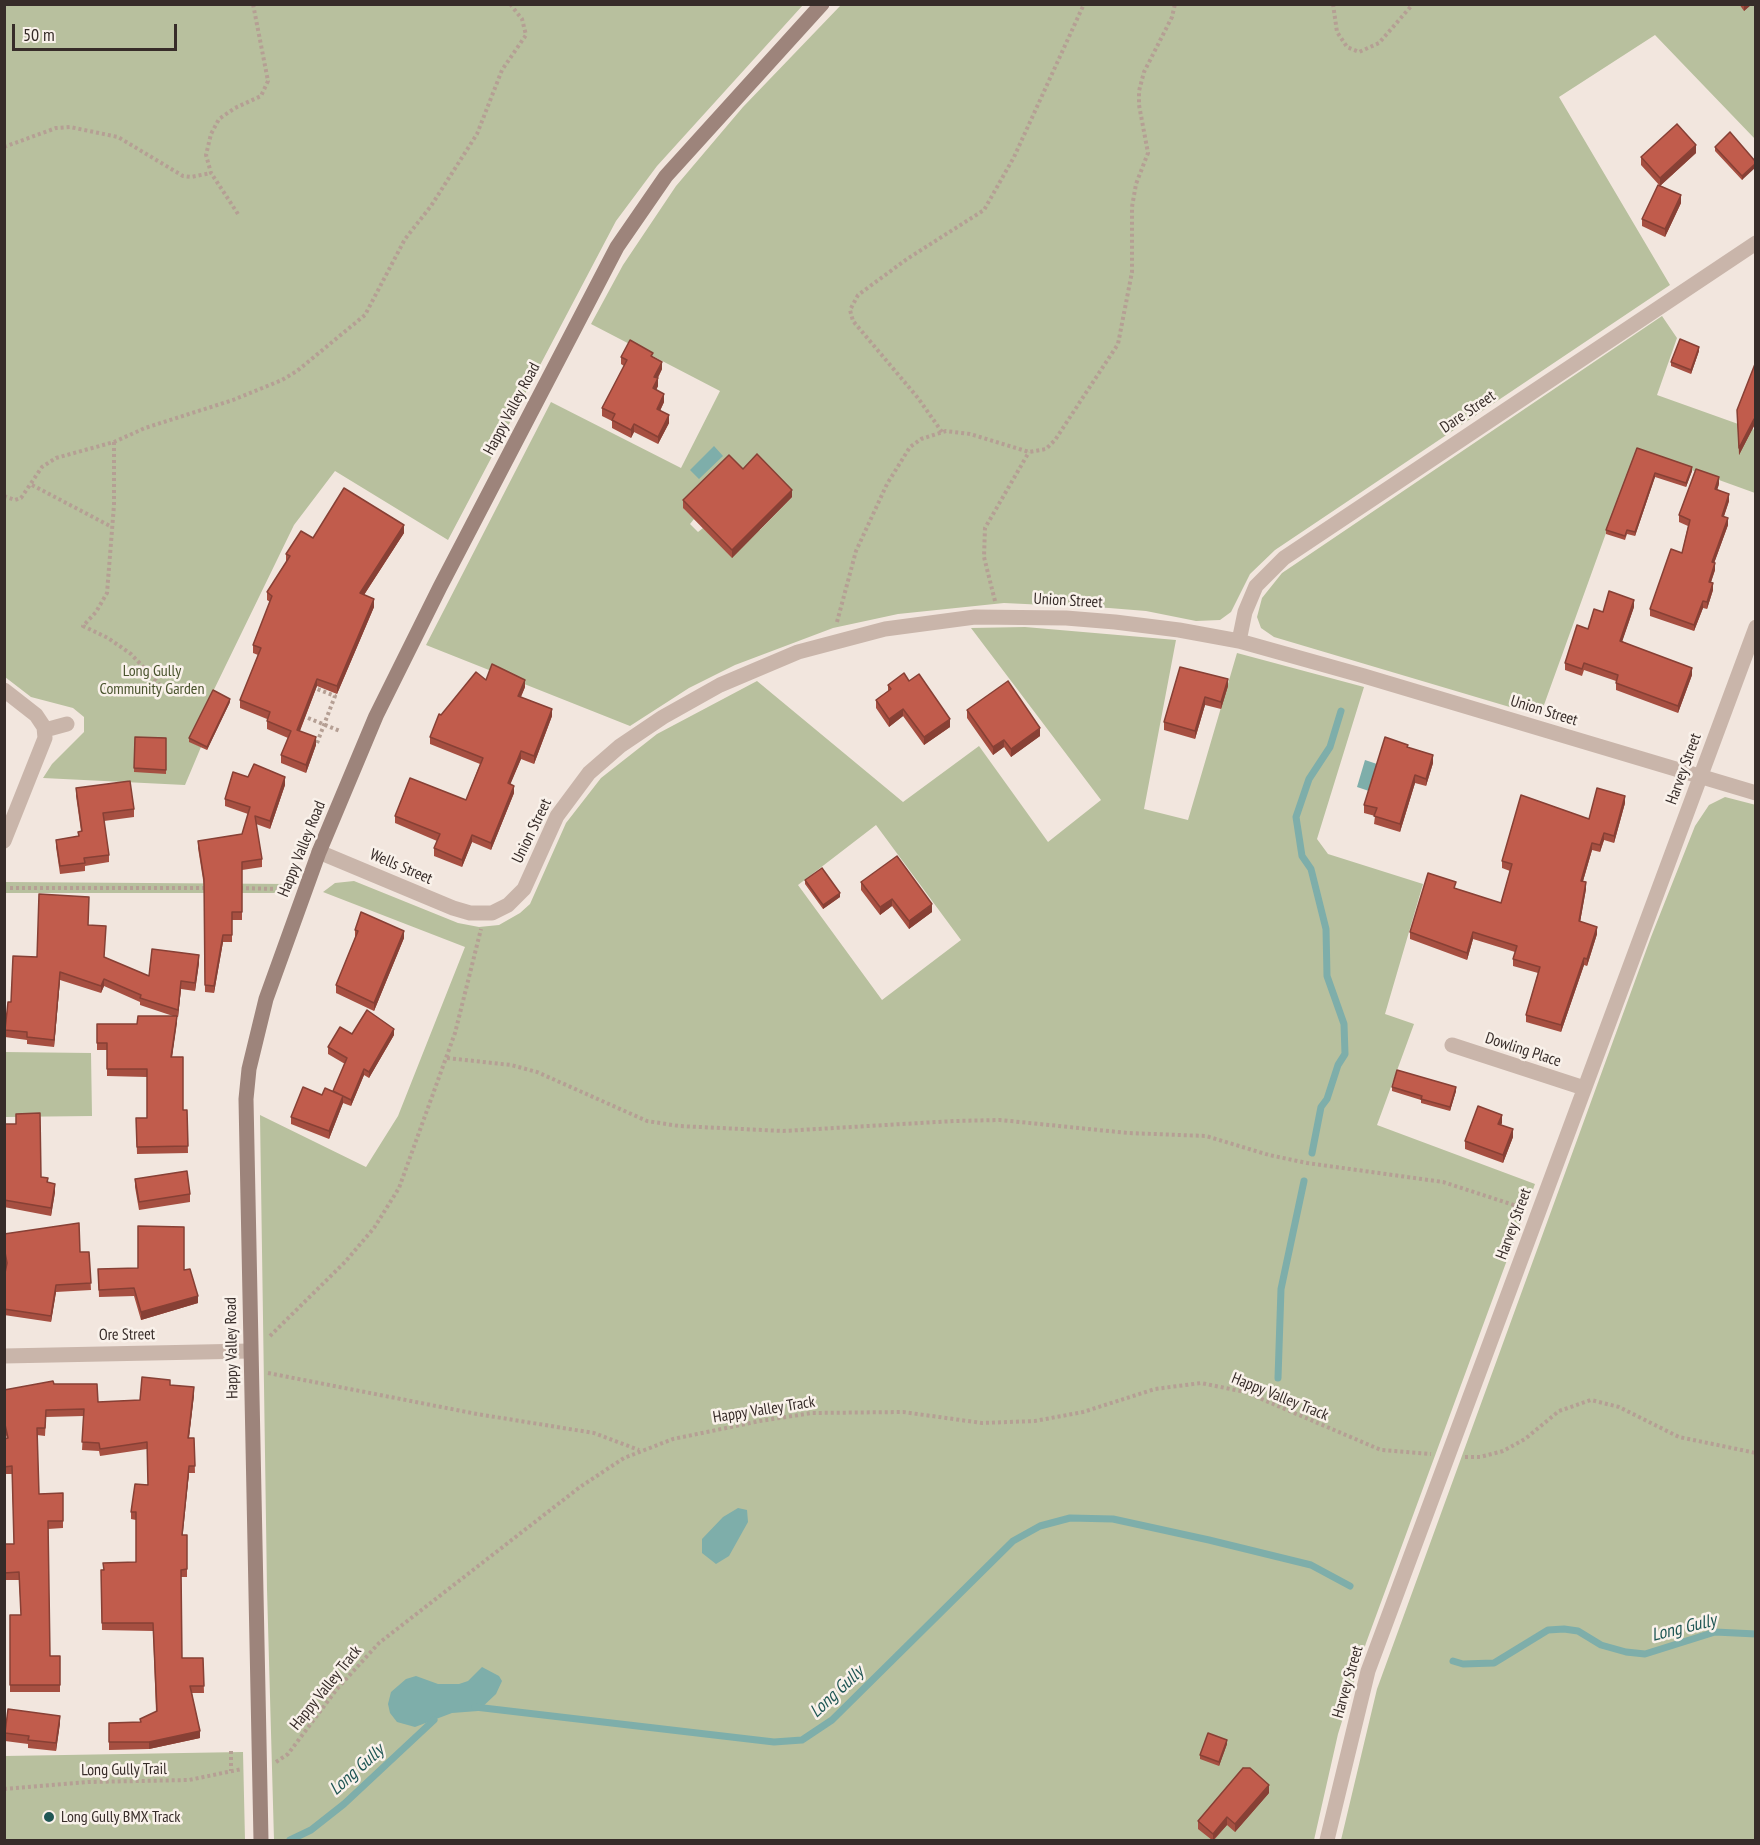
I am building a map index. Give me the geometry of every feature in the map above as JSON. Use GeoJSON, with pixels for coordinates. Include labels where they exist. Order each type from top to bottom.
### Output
{"type":"FeatureCollection","features":[{"type":"Feature","properties":{"kind":"street","name":"Happy Valley Road"},"geometry":{"type":"LineString","coordinates":[[261,1840],[251,1768],[250,1351],[246,1099],[249,1069],[266,999],[319,852],[376,716],[617,247],[666,176],[737,94],[822,4]]}},
{"type":"Feature","properties":{"kind":"street","name":"Dare Street"},"geometry":{"type":"LineString","coordinates":[[1239,641],[1245,612],[1256,586],[1284,558],[1755,243]]}},
{"type":"Feature","properties":{"kind":"street","name":"Union Street"},"geometry":{"type":"LineString","coordinates":[[477,914],[499,910],[517,898],[530,879],[548,834],[567,800],[590,773],[620,746],[663,717],[720,685],[798,652],[833,641],[931,622],[998,616],[1115,622],[1239,641],[1755,793]]}},
{"type":"Feature","properties":{"kind":"street","name":"Harvey Street"},"geometry":{"type":"LineString","coordinates":[[1328,1840],[1368,1671],[1755,627]]}},
{"type":"Feature","properties":{"kind":"street"},"geometry":{"type":"LineString","coordinates":[[4,690],[36,715],[45,730],[44,746],[4,842]]}},
{"type":"Feature","properties":{"kind":"street"},"geometry":{"type":"LineString","coordinates":[[45,730],[67,724]]}},
{"type":"Feature","properties":{"kind":"street","name":"Wells Street"},"geometry":{"type":"LineString","coordinates":[[319,852],[477,914]]}},
{"type":"Feature","properties":{"kind":"street","name":"Dowling Place"},"geometry":{"type":"LineString","coordinates":[[1452,1045],[1584,1088]]}},
{"type":"Feature","properties":{"kind":"street","name":"Ore Street"},"geometry":{"type":"LineString","coordinates":[[4,1356],[250,1351]]}},
{"type":"Feature","properties":{"kind":"path"},"geometry":{"type":"LineString","coordinates":[[238,214],[211,173],[206,155],[214,127],[225,114],[261,96],[268,81],[253,4]]}},
{"type":"Feature","properties":{"kind":"path"},"geometry":{"type":"LineString","coordinates":[[4,496],[15,500],[21,498],[48,462],[114,442],[145,428],[233,400],[282,380],[297,371],[365,315],[405,239],[431,206],[477,134],[502,70],[526,35],[522,19],[510,4]]}},
{"type":"Feature","properties":{"kind":"path"},"geometry":{"type":"LineString","coordinates":[[942,432],[918,398],[853,321],[850,310],[858,296],[907,259],[984,210],[1014,158],[1084,4]]}},
{"type":"Feature","properties":{"kind":"path"},"geometry":{"type":"LineString","coordinates":[[833,641],[856,551],[887,484],[910,447],[921,439],[942,432],[958,431],[1029,452],[1046,449],[1055,440],[1118,344],[1132,272],[1132,207],[1136,183],[1148,153],[1139,105],[1139,91],[1144,72],[1172,17],[1175,4]]}},
{"type":"Feature","properties":{"kind":"path"},"geometry":{"type":"LineString","coordinates":[[1333,4],[1337,32],[1347,47],[1359,52],[1379,43],[1413,4]]}},
{"type":"Feature","properties":{"kind":"path"},"geometry":{"type":"LineString","coordinates":[[4,147],[56,128],[70,127],[118,137],[183,176],[191,177],[211,173]]}},
{"type":"Feature","properties":{"kind":"path"},"geometry":{"type":"LineString","coordinates":[[114,442],[114,505],[107,593],[96,612],[83,626],[108,638],[131,654],[160,686]]}},
{"type":"Feature","properties":{"kind":"path"},"geometry":{"type":"LineString","coordinates":[[998,616],[984,557],[983,537],[988,520],[1029,452]]}},
{"type":"Feature","properties":{"kind":"path"},"geometry":{"type":"LineString","coordinates":[[32,485],[111,527]]}},
{"type":"Feature","properties":{"kind":"path"},"geometry":{"type":"LineString","coordinates":[[308,686],[335,696],[316,743]]}},
{"type":"Feature","properties":{"kind":"path"},"geometry":{"type":"LineString","coordinates":[[308,718],[340,731]]}},
{"type":"Feature","properties":{"kind":"path"},"geometry":{"type":"LineString","coordinates":[[10,888],[220,888]]}},
{"type":"Feature","properties":{"kind":"path"},"geometry":{"type":"LineString","coordinates":[[231,888],[278,888]]}},
{"type":"Feature","properties":{"kind":"path"},"geometry":{"type":"LineString","coordinates":[[250,1351],[269,1337],[345,1262],[374,1228],[399,1188],[447,1058],[466,993],[477,914]]}},
{"type":"Feature","properties":{"kind":"path"},"geometry":{"type":"LineString","coordinates":[[447,1058],[511,1065],[537,1072],[647,1121],[680,1126],[783,1131],[954,1121],[1009,1121],[1128,1133],[1206,1136],[1278,1157],[1443,1182],[1538,1213]]}},
{"type":"Feature","properties":{"kind":"path"},"geometry":{"type":"LineString","coordinates":[[250,1369],[466,1412],[594,1433],[640,1450]]}},
{"type":"Feature","properties":{"kind":"path","name":"Happy Valley Track"},"geometry":{"type":"LineString","coordinates":[[251,1768],[276,1762],[288,1754],[337,1689],[379,1643],[580,1487],[640,1450],[708,1431],[812,1413],[903,1412],[982,1423],[1052,1419],[1155,1389],[1201,1383],[1245,1392],[1389,1452],[1480,1457],[1503,1450],[1525,1439],[1559,1411],[1591,1400],[1619,1407],[1679,1437],[1755,1453]]}},
{"type":"Feature","properties":{"kind":"path"},"geometry":{"type":"LineString","coordinates":[[231,1751],[231,1771]]}},
{"type":"Feature","properties":{"kind":"path","name":"Long Gully Trail"},"geometry":{"type":"LineString","coordinates":[[4,1789],[89,1782],[189,1780],[251,1768]]}},
{"type":"Feature","properties":{"kind":"green space","name":"Long Gully Community Garden"},"geometry":{"type":"Polygon","coordinates":[[[4,5],[803,5],[657,166],[616,221],[448,540],[335,471],[294,525],[189,741],[201,747],[185,785],[43,778],[52,764],[84,732],[84,717],[73,708],[31,697],[5,677],[4,5]]]}},
{"type":"Feature","properties":{"kind":"green space"},"geometry":{"type":"Polygon","coordinates":[[[841,5],[1755,5],[1755,139],[1655,35],[1559,97],[1670,285],[1275,550],[1250,574],[1231,612],[1220,620],[1196,621],[1146,611],[1109,608],[1004,603],[898,614],[833,628],[735,665],[689,688],[630,726],[426,645],[551,402],[681,468],[720,391],[591,324],[623,265],[676,186],[743,107],[841,5]],[[792,497],[684,509],[694,519],[690,524],[698,532],[703,528],[715,540],[760,530],[792,497]]]}},
{"type":"Feature","properties":{"kind":"green space"},"geometry":{"type":"Polygon","coordinates":[[[1662,316],[1677,338],[1657,395],[1755,430],[1755,493],[1636,450],[1540,716],[1274,637],[1261,628],[1257,617],[1262,598],[1282,573],[1662,316]]]}},
{"type":"Feature","properties":{"kind":"green space"},"geometry":{"type":"Polygon","coordinates":[[[1025,627],[1176,640],[1144,809],[1188,820],[1237,653],[1364,687],[1317,839],[1328,854],[1423,884],[1385,1014],[1414,1024],[1377,1125],[1535,1184],[1366,1643],[1338,1734],[1314,1840],[274,1840],[267,1589],[260,1115],[366,1167],[398,1116],[465,947],[323,892],[335,883],[354,881],[458,923],[479,927],[499,925],[520,913],[530,904],[566,823],[601,778],[657,734],[757,681],[903,802],[979,746],[1048,842],[1101,800],[971,628],[1025,627]],[[876,825],[798,885],[882,1000],[961,940],[876,825]]]}},
{"type":"Feature","properties":{"kind":"green space"},"geometry":{"type":"Polygon","coordinates":[[[1725,797],[1756,805],[1755,1840],[1341,1840],[1377,1689],[1651,937],[1695,826],[1709,805],[1725,797]]]}},
{"type":"Feature","properties":{"kind":"green space"},"geometry":{"type":"Polygon","coordinates":[[[5,882],[291,884],[288,893],[5,893],[5,882]]]}},
{"type":"Feature","properties":{"kind":"green space"},"geometry":{"type":"Polygon","coordinates":[[[4,1052],[91,1053],[92,1116],[5,1117],[4,1052]]]}},
{"type":"Feature","properties":{"kind":"green space"},"geometry":{"type":"Polygon","coordinates":[[[243,1752],[245,1840],[5,1840],[5,1756],[243,1752]]]}},
{"type":"Feature","properties":{"kind":"water"},"geometry":{"type":"Polygon","coordinates":[[[714,446],[723,456],[699,479],[690,470],[714,446]]]}},
{"type":"Feature","properties":{"kind":"water"},"geometry":{"type":"Polygon","coordinates":[[[1365,760],[1377,764],[1369,791],[1357,787],[1365,760]]]}},
{"type":"Feature","properties":{"kind":"water"},"geometry":{"type":"Polygon","coordinates":[[[738,1508],[747,1510],[748,1522],[729,1556],[716,1564],[702,1553],[702,1539],[723,1517],[738,1508]]]}},
{"type":"Feature","properties":{"kind":"water"},"geometry":{"type":"Polygon","coordinates":[[[482,1667],[499,1676],[502,1681],[496,1694],[478,1711],[452,1713],[415,1727],[397,1722],[390,1713],[388,1704],[391,1692],[406,1679],[416,1676],[438,1684],[459,1684],[468,1681],[482,1667]]]}},
{"type":"Feature","properties":{"kind":"building"},"geometry":{"type":"Polygon","coordinates":[[[1677,124],[1696,145],[1660,178],[1641,157],[1677,124]]]}},
{"type":"Feature","properties":{"kind":"building"},"geometry":{"type":"Polygon","coordinates":[[[1730,132],[1755,161],[1755,164],[1742,176],[1715,147],[1730,132]]]}},
{"type":"Feature","properties":{"kind":"building"},"geometry":{"type":"Polygon","coordinates":[[[1658,185],[1681,195],[1665,229],[1642,219],[1658,185]]]}},
{"type":"Feature","properties":{"kind":"building"},"geometry":{"type":"Polygon","coordinates":[[[1680,339],[1699,347],[1691,370],[1671,362],[1680,339]]]}},
{"type":"Feature","properties":{"kind":"building"},"geometry":{"type":"Polygon","coordinates":[[[630,340],[653,353],[651,356],[662,362],[654,377],[658,378],[653,388],[664,394],[657,409],[669,415],[658,437],[634,424],[631,430],[612,420],[615,414],[602,408],[627,360],[621,357],[630,340]]]}},
{"type":"Feature","properties":{"kind":"building"},"geometry":{"type":"Polygon","coordinates":[[[1755,364],[1755,419],[1739,448],[1737,410],[1755,364]]]}},
{"type":"Feature","properties":{"kind":"building"},"geometry":{"type":"Polygon","coordinates":[[[1637,448],[1692,467],[1686,483],[1655,473],[1635,532],[1627,530],[1625,536],[1606,530],[1637,448]]]}},
{"type":"Feature","properties":{"kind":"building"},"geometry":{"type":"Polygon","coordinates":[[[757,454],[792,490],[732,550],[683,500],[729,455],[743,469],[757,454]]]}},
{"type":"Feature","properties":{"kind":"building"},"geometry":{"type":"Polygon","coordinates":[[[1696,469],[1719,477],[1715,489],[1729,494],[1722,516],[1728,518],[1712,562],[1715,563],[1709,582],[1713,583],[1707,602],[1703,601],[1694,625],[1650,609],[1671,549],[1682,553],[1690,520],[1679,515],[1696,469]]]}},
{"type":"Feature","properties":{"kind":"building"},"geometry":{"type":"Polygon","coordinates":[[[344,488],[404,525],[360,593],[374,599],[337,686],[317,679],[297,730],[316,737],[306,765],[281,755],[291,731],[267,721],[270,712],[240,700],[261,648],[253,645],[272,596],[267,592],[290,556],[286,554],[301,531],[313,538],[344,488]]]}},
{"type":"Feature","properties":{"kind":"building"},"geometry":{"type":"Polygon","coordinates":[[[1609,591],[1634,600],[1620,641],[1692,668],[1678,706],[1616,683],[1618,675],[1584,663],[1582,669],[1565,663],[1577,625],[1588,629],[1594,609],[1603,612],[1609,591]]]}},
{"type":"Feature","properties":{"kind":"building"},"geometry":{"type":"Polygon","coordinates":[[[492,664],[525,680],[518,696],[552,709],[534,756],[521,751],[508,783],[514,786],[491,843],[472,835],[462,860],[434,848],[440,834],[395,816],[410,778],[466,800],[483,758],[430,737],[439,714],[441,715],[476,672],[486,680],[492,664]]]}},
{"type":"Feature","properties":{"kind":"building"},"geometry":{"type":"Polygon","coordinates":[[[1180,667],[1228,679],[1221,702],[1205,697],[1195,731],[1164,722],[1180,667]]]}},
{"type":"Feature","properties":{"kind":"building"},"geometry":{"type":"Polygon","coordinates":[[[904,673],[909,681],[919,674],[950,719],[924,737],[903,709],[889,719],[876,700],[891,689],[888,685],[904,673]]]}},
{"type":"Feature","properties":{"kind":"building"},"geometry":{"type":"Polygon","coordinates":[[[1008,681],[1040,728],[1011,749],[1004,740],[993,747],[967,710],[1008,681]]]}},
{"type":"Feature","properties":{"kind":"building"},"geometry":{"type":"Polygon","coordinates":[[[213,690],[230,699],[207,747],[189,738],[213,690]]]}},
{"type":"Feature","properties":{"kind":"building"},"geometry":{"type":"Polygon","coordinates":[[[135,737],[166,738],[166,770],[134,768],[135,737]]]}},
{"type":"Feature","properties":{"kind":"building"},"geometry":{"type":"Polygon","coordinates":[[[1385,737],[1433,755],[1426,779],[1415,775],[1400,824],[1374,816],[1377,808],[1364,805],[1385,737]]]}},
{"type":"Feature","properties":{"kind":"building"},"geometry":{"type":"Polygon","coordinates":[[[254,764],[285,777],[270,821],[255,816],[262,859],[242,862],[242,912],[232,912],[232,935],[223,935],[214,986],[205,985],[204,879],[198,841],[242,834],[250,807],[225,799],[233,772],[248,777],[254,764]]]}},
{"type":"Feature","properties":{"kind":"building"},"geometry":{"type":"Polygon","coordinates":[[[130,781],[134,809],[103,813],[109,855],[84,858],[85,863],[60,866],[56,840],[79,836],[78,832],[82,831],[76,788],[130,781]]]}},
{"type":"Feature","properties":{"kind":"building"},"geometry":{"type":"Polygon","coordinates":[[[1597,788],[1625,796],[1614,836],[1604,833],[1600,845],[1592,843],[1581,881],[1586,882],[1579,921],[1597,927],[1561,1025],[1526,1015],[1540,967],[1513,959],[1517,946],[1473,932],[1467,953],[1410,932],[1428,873],[1456,882],[1454,888],[1501,903],[1512,864],[1502,861],[1521,795],[1589,819],[1597,788]]]}},
{"type":"Feature","properties":{"kind":"building"},"geometry":{"type":"Polygon","coordinates":[[[897,856],[932,904],[909,921],[892,899],[880,907],[861,882],[897,856]]]}},
{"type":"Feature","properties":{"kind":"building"},"geometry":{"type":"Polygon","coordinates":[[[822,868],[840,893],[823,905],[805,880],[822,868]]]}},
{"type":"Feature","properties":{"kind":"building"},"geometry":{"type":"Polygon","coordinates":[[[39,894],[89,897],[88,925],[106,926],[104,957],[149,976],[152,949],[199,955],[195,983],[181,981],[178,1010],[140,998],[141,995],[104,979],[101,986],[60,972],[54,1040],[27,1037],[27,1032],[5,1030],[8,1002],[11,1002],[13,956],[37,957],[39,894]]]}},
{"type":"Feature","properties":{"kind":"building"},"geometry":{"type":"Polygon","coordinates":[[[361,912],[404,931],[374,1003],[336,985],[358,931],[355,930],[361,912]]]}},
{"type":"Feature","properties":{"kind":"building"},"geometry":{"type":"Polygon","coordinates":[[[367,1010],[394,1029],[369,1072],[364,1069],[351,1100],[333,1091],[347,1058],[328,1047],[340,1027],[352,1034],[367,1010]]]}},
{"type":"Feature","properties":{"kind":"building"},"geometry":{"type":"Polygon","coordinates":[[[138,1016],[177,1016],[171,1057],[183,1057],[183,1110],[187,1110],[188,1146],[137,1147],[136,1118],[147,1118],[147,1069],[107,1069],[107,1043],[97,1043],[97,1024],[137,1024],[138,1016]]]}},
{"type":"Feature","properties":{"kind":"building"},"geometry":{"type":"Polygon","coordinates":[[[1397,1070],[1456,1087],[1450,1107],[1421,1099],[1422,1096],[1392,1087],[1397,1070]]]}},
{"type":"Feature","properties":{"kind":"building"},"geometry":{"type":"Polygon","coordinates":[[[303,1087],[322,1095],[325,1088],[343,1096],[329,1131],[291,1117],[303,1087]]]}},
{"type":"Feature","properties":{"kind":"building"},"geometry":{"type":"Polygon","coordinates":[[[1478,1106],[1502,1115],[1498,1124],[1513,1129],[1503,1155],[1465,1141],[1478,1106]]]}},
{"type":"Feature","properties":{"kind":"building"},"geometry":{"type":"Polygon","coordinates":[[[40,1113],[41,1177],[48,1178],[47,1182],[55,1184],[51,1208],[4,1200],[4,1124],[16,1124],[16,1114],[40,1113]]]}},
{"type":"Feature","properties":{"kind":"building"},"geometry":{"type":"Polygon","coordinates":[[[187,1171],[190,1194],[139,1202],[135,1179],[187,1171]]]}},
{"type":"Feature","properties":{"kind":"building"},"geometry":{"type":"Polygon","coordinates":[[[79,1223],[80,1252],[89,1252],[91,1283],[56,1285],[51,1316],[4,1309],[4,1278],[7,1263],[4,1234],[79,1223]]]}},
{"type":"Feature","properties":{"kind":"building"},"geometry":{"type":"Polygon","coordinates":[[[138,1226],[184,1227],[184,1270],[190,1269],[198,1296],[141,1312],[134,1288],[99,1290],[98,1269],[138,1268],[138,1226]]]}},
{"type":"Feature","properties":{"kind":"building"},"geometry":{"type":"Polygon","coordinates":[[[142,1377],[170,1380],[170,1385],[194,1387],[188,1438],[194,1438],[195,1466],[189,1466],[182,1535],[187,1535],[187,1569],[181,1570],[182,1658],[203,1658],[204,1686],[190,1686],[200,1731],[149,1742],[109,1742],[109,1723],[141,1722],[140,1719],[157,1711],[153,1623],[102,1623],[101,1570],[104,1570],[103,1563],[136,1562],[136,1512],[131,1512],[135,1484],[148,1485],[147,1442],[100,1449],[99,1443],[82,1442],[84,1409],[46,1410],[45,1428],[37,1428],[39,1494],[63,1493],[63,1521],[48,1521],[50,1656],[60,1656],[60,1685],[10,1685],[10,1615],[21,1615],[19,1572],[4,1573],[4,1544],[14,1544],[12,1466],[4,1467],[4,1439],[8,1438],[4,1420],[4,1390],[53,1381],[54,1384],[97,1384],[98,1402],[140,1400],[142,1377]]]}},
{"type":"Feature","properties":{"kind":"building"},"geometry":{"type":"Polygon","coordinates":[[[8,1709],[60,1716],[56,1743],[28,1740],[29,1736],[5,1733],[8,1709]]]}},
{"type":"Feature","properties":{"kind":"building"},"geometry":{"type":"Polygon","coordinates":[[[1208,1733],[1227,1740],[1219,1762],[1200,1755],[1208,1733]]]}},
{"type":"Feature","properties":{"kind":"building"},"geometry":{"type":"Polygon","coordinates":[[[1243,1768],[1250,1768],[1269,1785],[1235,1824],[1227,1817],[1213,1834],[1198,1821],[1243,1768]]]}},
{"type":"Feature","properties":{"kind":"waterway"},"geometry":{"type":"LineString","coordinates":[[1312,1153],[1321,1107],[1327,1099],[1338,1065],[1345,1054],[1344,1024],[1327,976],[1326,929],[1311,869],[1302,856],[1296,817],[1309,779],[1330,747],[1341,711]]}},
{"type":"Feature","properties":{"kind":"waterway"},"geometry":{"type":"LineString","coordinates":[[1278,1378],[1281,1289],[1304,1181]]}},
{"type":"Feature","properties":{"kind":"waterway","name":"Long Gully"},"geometry":{"type":"LineString","coordinates":[[475,1707],[774,1742],[802,1740],[832,1720],[1013,1541],[1040,1526],[1070,1518],[1113,1519],[1209,1540],[1311,1565],[1350,1586]]}},
{"type":"Feature","properties":{"kind":"waterway","name":"Long Gully"},"geometry":{"type":"LineString","coordinates":[[1453,1661],[1463,1664],[1494,1663],[1548,1630],[1578,1631],[1601,1645],[1626,1652],[1645,1654],[1715,1632],[1756,1634]]}},
{"type":"Feature","properties":{"kind":"waterway","name":"Long Gully"},"geometry":{"type":"LineString","coordinates":[[290,1840],[311,1830],[344,1804],[434,1720]]}},
{"type":"Feature","properties":{"kind":"place","name":"Long Gully BMX Track"},"geometry":{"type":"Point","coordinates":[49,1817]}}]}
